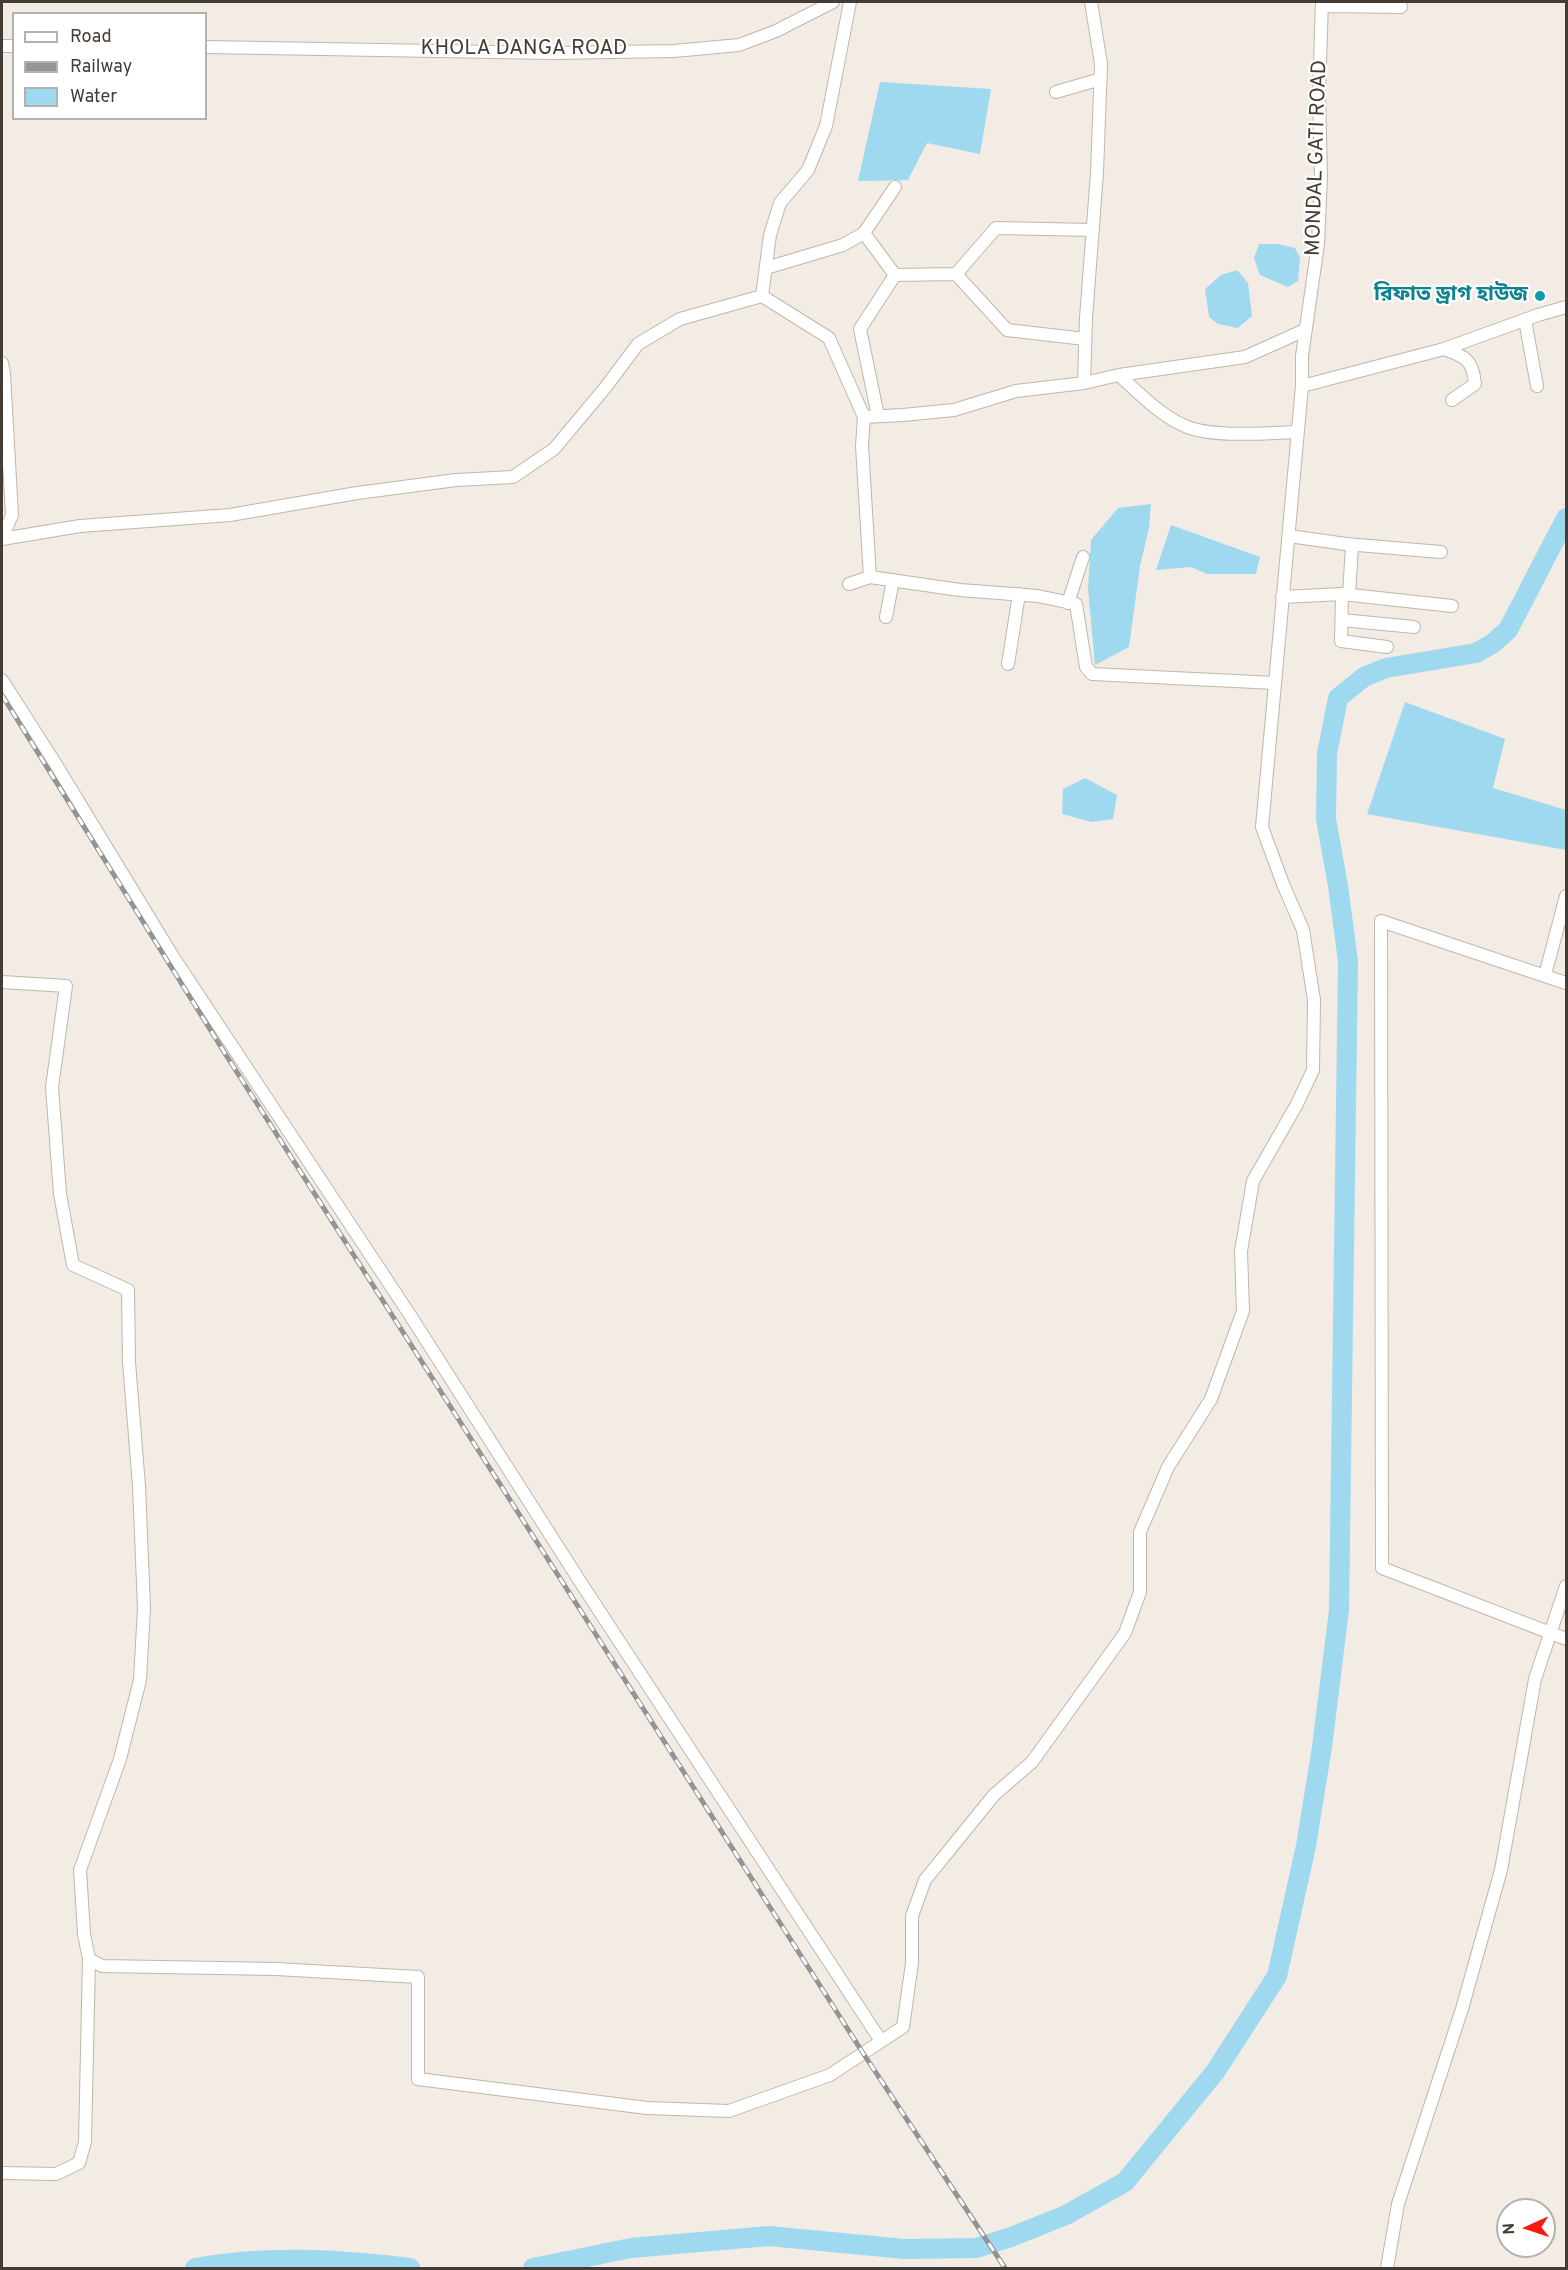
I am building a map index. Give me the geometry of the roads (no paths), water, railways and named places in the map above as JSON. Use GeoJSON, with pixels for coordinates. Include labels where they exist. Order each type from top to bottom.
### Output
{"type":"FeatureCollection","features":[{"type":"Feature","properties":{"kind":"street","name":"KHOLA DANGA ROAD"},"geometry":{"type":"LineString","coordinates":[[207,47],[552,53],[674,51],[739,45],[776,31],[833,2]]}},
{"type":"Feature","properties":{"kind":"street"},"geometry":{"type":"LineString","coordinates":[[762,296],[770,235],[780,203],[808,170],[826,126],[850,2]]}},
{"type":"Feature","properties":{"kind":"street"},"geometry":{"type":"LineString","coordinates":[[1084,383],[1101,79],[1101,64],[1091,2]]}},
{"type":"Feature","properties":{"kind":"street"},"geometry":{"type":"LineString","coordinates":[[1325,4],[1401,7]]}},
{"type":"Feature","properties":{"kind":"street","name":"MONDAL GATI ROAD"},"geometry":{"type":"LineString","coordinates":[[881,2041],[903,2027],[912,1963],[912,1916],[925,1880],[994,1794],[1032,1762],[1125,1633],[1140,1592],[1140,1532],[1168,1467],[1211,1399],[1243,1311],[1241,1251],[1253,1181],[1297,1104],[1313,1070],[1314,1000],[1303,930],[1262,827],[1289,536],[1296,432],[1302,386],[1302,356],[1318,233],[1321,177],[1320,93],[1325,4]]}},
{"type":"Feature","properties":{"kind":"street"},"geometry":{"type":"LineString","coordinates":[[1056,92],[1101,79]]}},
{"type":"Feature","properties":{"kind":"street"},"geometry":{"type":"LineString","coordinates":[[766,268],[843,245],[864,233],[895,187]]}},
{"type":"Feature","properties":{"kind":"street"},"geometry":{"type":"LineString","coordinates":[[956,274],[996,228],[1093,230]]}},
{"type":"Feature","properties":{"kind":"street"},"geometry":{"type":"LineString","coordinates":[[864,233],[895,274]]}},
{"type":"Feature","properties":{"kind":"street"},"geometry":{"type":"LineString","coordinates":[[895,274],[956,274],[1007,330],[1085,339]]}},
{"type":"Feature","properties":{"kind":"street"},"geometry":{"type":"LineString","coordinates":[[878,416],[860,328],[895,274]]}},
{"type":"Feature","properties":{"kind":"street"},"geometry":{"type":"LineString","coordinates":[[2,538],[80,526],[230,515],[357,493],[456,480],[513,477],[554,449],[638,344],[680,319],[762,296],[829,338],[864,417],[862,447],[870,577]]}},
{"type":"Feature","properties":{"kind":"street"},"geometry":{"type":"LineString","coordinates":[[1302,386],[1444,349],[1566,307]]}},
{"type":"Feature","properties":{"kind":"street"},"geometry":{"type":"LineString","coordinates":[[1526,320],[1537,386]]}},
{"type":"Feature","properties":{"kind":"street"},"geometry":{"type":"LineString","coordinates":[[864,417],[954,410],[1017,391],[1084,383],[1119,375],[1245,357],[1305,330]]}},
{"type":"Feature","properties":{"kind":"street"},"geometry":{"type":"LineString","coordinates":[[1444,349],[1463,355],[1474,369],[1475,384],[1452,400]]}},
{"type":"Feature","properties":{"kind":"street"},"geometry":{"type":"LineString","coordinates":[[2,363],[12,515],[2,538]]}},
{"type":"Feature","properties":{"kind":"street"},"geometry":{"type":"LineString","coordinates":[[1119,375],[1147,399],[1185,426],[1218,432],[1296,432]]}},
{"type":"Feature","properties":{"kind":"street"},"geometry":{"type":"LineString","coordinates":[[1289,536],[1352,545],[1441,552]]}},
{"type":"Feature","properties":{"kind":"street"},"geometry":{"type":"LineString","coordinates":[[1352,545],[1341,641],[1387,647]]}},
{"type":"Feature","properties":{"kind":"street"},"geometry":{"type":"LineString","coordinates":[[1068,603],[1083,557]]}},
{"type":"Feature","properties":{"kind":"street"},"geometry":{"type":"LineString","coordinates":[[849,584],[870,577],[960,590],[1038,596],[1076,604],[1086,667],[1092,674],[1275,683]]}},
{"type":"Feature","properties":{"kind":"street"},"geometry":{"type":"LineString","coordinates":[[886,617],[893,580]]}},
{"type":"Feature","properties":{"kind":"street"},"geometry":{"type":"LineString","coordinates":[[1008,664],[1019,594]]}},
{"type":"Feature","properties":{"kind":"street"},"geometry":{"type":"LineString","coordinates":[[1282,597],[1346,594],[1452,606]]}},
{"type":"Feature","properties":{"kind":"street"},"geometry":{"type":"LineString","coordinates":[[1342,620],[1414,627]]}},
{"type":"Feature","properties":{"kind":"street"},"geometry":{"type":"LineString","coordinates":[[2,680],[172,955],[410,1315],[581,1583],[881,2041],[830,2075],[729,2111],[647,2108],[418,2079],[418,1977],[276,1969],[102,1966],[89,1959]]}},
{"type":"Feature","properties":{"kind":"street"},"geometry":{"type":"LineString","coordinates":[[1545,975],[1566,896]]}},
{"type":"Feature","properties":{"kind":"street"},"geometry":{"type":"LineString","coordinates":[[1566,983],[1381,921],[1382,1568],[1566,1639]]}},
{"type":"Feature","properties":{"kind":"street"},"geometry":{"type":"LineString","coordinates":[[2,982],[66,986],[52,1087],[60,1194],[73,1265],[128,1290],[129,1362],[139,1486],[144,1608],[140,1680],[120,1759],[80,1870],[84,1934],[89,1959],[84,2142],[79,2163],[56,2174],[2,2173]]}},
{"type":"Feature","properties":{"kind":"street"},"geometry":{"type":"LineString","coordinates":[[1387,2268],[1398,2204],[1462,2008],[1501,1870],[1536,1679],[1566,1586]]}},
{"type":"Feature","properties":{"kind":"water"},"geometry":{"type":"Polygon","coordinates":[[[880,82],[991,89],[980,154],[927,143],[908,180],[858,181],[880,82]]]}},
{"type":"Feature","properties":{"kind":"water"},"geometry":{"type":"Polygon","coordinates":[[[1259,244],[1277,244],[1295,248],[1300,258],[1298,281],[1288,287],[1260,275],[1254,258],[1259,244]]]}},
{"type":"Feature","properties":{"kind":"water"},"geometry":{"type":"Polygon","coordinates":[[[1237,270],[1248,283],[1252,316],[1238,328],[1218,324],[1209,317],[1205,289],[1221,275],[1237,270]]]}},
{"type":"Feature","properties":{"kind":"water"},"geometry":{"type":"Polygon","coordinates":[[[1151,504],[1129,647],[1095,665],[1088,589],[1091,540],[1118,508],[1151,504]]]}},
{"type":"Feature","properties":{"kind":"water"},"geometry":{"type":"Polygon","coordinates":[[[1171,525],[1260,557],[1256,574],[1207,574],[1191,567],[1156,570],[1171,525]]]}},
{"type":"Feature","properties":{"kind":"water"},"geometry":{"type":"Polygon","coordinates":[[[1405,702],[1505,739],[1493,788],[1566,810],[1566,850],[1367,814],[1405,702]]]}},
{"type":"Feature","properties":{"kind":"water"},"geometry":{"type":"Polygon","coordinates":[[[1085,778],[1117,795],[1113,819],[1092,822],[1062,814],[1063,789],[1085,778]]]}},
{"type":"Feature","properties":{"kind":"waterway"},"geometry":{"type":"LineString","coordinates":[[533,2268],[631,2248],[769,2236],[905,2249],[976,2248],[1011,2237],[1066,2215],[1125,2182],[1215,2072],[1277,1976],[1306,1846],[1322,1747],[1339,1610],[1348,961],[1326,819],[1327,754],[1338,698],[1364,677],[1386,668],[1476,653],[1492,644],[1508,630],[1566,518]]}},
{"type":"Feature","properties":{"kind":"waterway"},"geometry":{"type":"LineString","coordinates":[[195,2268],[276,2260],[356,2262],[410,2268]]}},
{"type":"Feature","properties":{"kind":"railway"},"geometry":{"type":"LineString","coordinates":[[2,695],[226,1055],[863,2053],[1005,2268]]}},
{"type":"Feature","properties":{"kind":"place","name":"রিফাত ড্রাগ হাউজ"},"geometry":{"type":"Point","coordinates":[1540,296]}}]}
